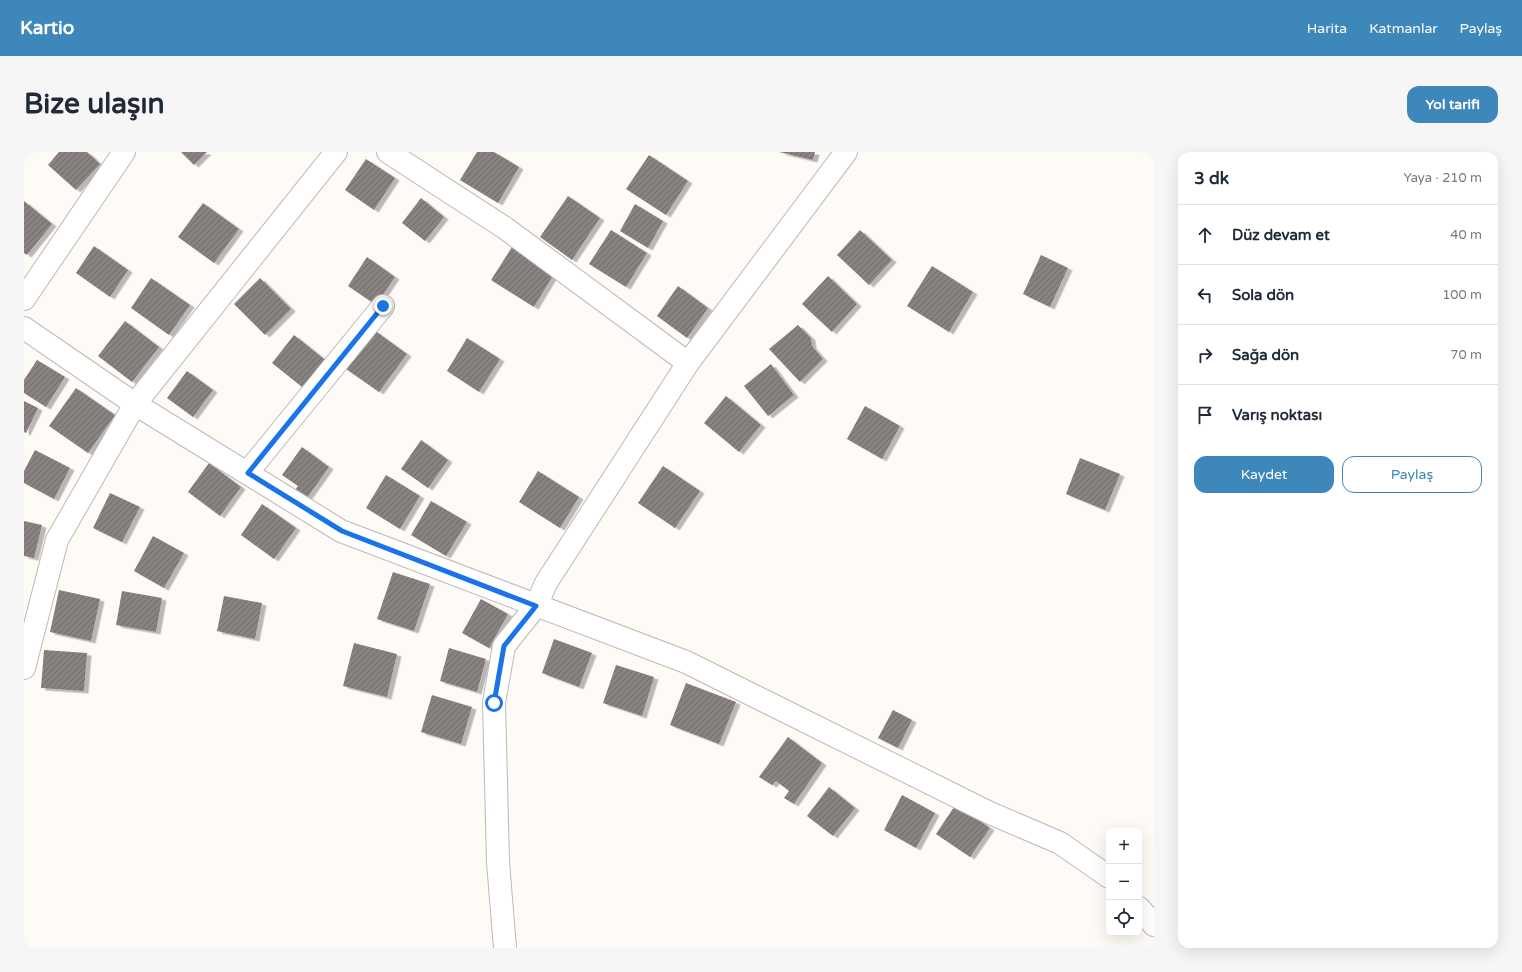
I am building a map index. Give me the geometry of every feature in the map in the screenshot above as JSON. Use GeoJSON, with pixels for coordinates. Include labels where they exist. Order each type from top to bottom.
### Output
{"type":"FeatureCollection","features":[{"type":"Feature","properties":{"kind":"street"},"geometry":{"type":"LineString","coordinates":[[24,298],[124,152]]}},
{"type":"Feature","properties":{"kind":"street"},"geometry":{"type":"LineString","coordinates":[[24,668],[57,540],[135,404],[336,152]]}},
{"type":"Feature","properties":{"kind":"street"},"geometry":{"type":"LineString","coordinates":[[388,152],[505,228],[688,363]]}},
{"type":"Feature","properties":{"kind":"street"},"geometry":{"type":"LineString","coordinates":[[505,948],[498,862],[494,703],[504,646],[536,606],[546,583],[688,363],[846,152]]}},
{"type":"Feature","properties":{"kind":"street"},"geometry":{"type":"LineString","coordinates":[[248,473],[383,306]]}},
{"type":"Feature","properties":{"kind":"street"},"geometry":{"type":"LineString","coordinates":[[24,328],[135,404],[342,531],[686,662],[990,812],[1060,843],[1106,875]]}},
{"type":"Feature","properties":{"kind":"street"},"geometry":{"type":"LineString","coordinates":[[1142,911],[1154,925]]}},
{"type":"Feature","properties":{"kind":"building"},"geometry":{"type":"Polygon","coordinates":[[[59,152],[87,152],[100,164],[76,190],[48,165],[59,152]]]}},
{"type":"Feature","properties":{"kind":"building"},"geometry":{"type":"Polygon","coordinates":[[[181,152],[207,152],[194,165],[181,152]]]}},
{"type":"Feature","properties":{"kind":"building"},"geometry":{"type":"Polygon","coordinates":[[[477,152],[494,152],[519,167],[498,203],[460,180],[477,152]]]}},
{"type":"Feature","properties":{"kind":"building"},"geometry":{"type":"Polygon","coordinates":[[[779,152],[815,152],[813,160],[779,152]]]}},
{"type":"Feature","properties":{"kind":"building"},"geometry":{"type":"Polygon","coordinates":[[[649,155],[688,181],[666,215],[626,189],[649,155]]]}},
{"type":"Feature","properties":{"kind":"building"},"geometry":{"type":"Polygon","coordinates":[[[366,159],[395,178],[374,210],[345,190],[366,159]]]}},
{"type":"Feature","properties":{"kind":"building"},"geometry":{"type":"Polygon","coordinates":[[[568,196],[600,218],[572,260],[540,237],[568,196]]]}},
{"type":"Feature","properties":{"kind":"building"},"geometry":{"type":"Polygon","coordinates":[[[421,198],[444,217],[425,241],[402,223],[421,198]]]}},
{"type":"Feature","properties":{"kind":"building"},"geometry":{"type":"Polygon","coordinates":[[[24,201],[52,224],[27,255],[24,253],[24,201]]]}},
{"type":"Feature","properties":{"kind":"building"},"geometry":{"type":"Polygon","coordinates":[[[203,203],[239,229],[214,263],[178,237],[203,203]]]}},
{"type":"Feature","properties":{"kind":"building"},"geometry":{"type":"Polygon","coordinates":[[[635,204],[663,221],[648,248],[620,231],[635,204]]]}},
{"type":"Feature","properties":{"kind":"building"},"geometry":{"type":"Polygon","coordinates":[[[611,230],[647,253],[626,287],[589,264],[611,230]]]}},
{"type":"Feature","properties":{"kind":"building"},"geometry":{"type":"Polygon","coordinates":[[[860,230],[892,260],[869,285],[837,255],[860,230]]]}},
{"type":"Feature","properties":{"kind":"building"},"geometry":{"type":"Polygon","coordinates":[[[94,246],[128,270],[110,297],[76,273],[94,246]]]}},
{"type":"Feature","properties":{"kind":"building"},"geometry":{"type":"Polygon","coordinates":[[[512,247],[554,274],[534,307],[491,280],[512,247]]]}},
{"type":"Feature","properties":{"kind":"building"},"geometry":{"type":"Polygon","coordinates":[[[1041,255],[1068,268],[1050,307],[1023,294],[1041,255]]]}},
{"type":"Feature","properties":{"kind":"building"},"geometry":{"type":"Polygon","coordinates":[[[367,257],[395,277],[376,305],[348,286],[367,257]]]}},
{"type":"Feature","properties":{"kind":"building"},"geometry":{"type":"Polygon","coordinates":[[[932,266],[973,292],[949,332],[907,306],[932,266]]]}},
{"type":"Feature","properties":{"kind":"building"},"geometry":{"type":"Polygon","coordinates":[[[828,276],[857,304],[832,332],[802,304],[828,276]]]}},
{"type":"Feature","properties":{"kind":"building"},"geometry":{"type":"Polygon","coordinates":[[[151,278],[190,305],[169,335],[131,308],[151,278]]]}},
{"type":"Feature","properties":{"kind":"building"},"geometry":{"type":"Polygon","coordinates":[[[260,278],[291,309],[265,335],[234,304],[260,278]]]}},
{"type":"Feature","properties":{"kind":"building"},"geometry":{"type":"Polygon","coordinates":[[[678,286],[708,308],[687,338],[657,316],[678,286]]]}},
{"type":"Feature","properties":{"kind":"building"},"geometry":{"type":"Polygon","coordinates":[[[125,321],[159,347],[132,382],[98,356],[125,321]]]}},
{"type":"Feature","properties":{"kind":"building"},"geometry":{"type":"Polygon","coordinates":[[[798,325],[811,338],[812,346],[823,359],[800,382],[769,349],[798,325]]]}},
{"type":"Feature","properties":{"kind":"building"},"geometry":{"type":"Polygon","coordinates":[[[374,330],[407,354],[379,392],[346,369],[374,330]]]}},
{"type":"Feature","properties":{"kind":"building"},"geometry":{"type":"Polygon","coordinates":[[[294,335],[329,363],[307,391],[272,363],[294,335]]]}},
{"type":"Feature","properties":{"kind":"building"},"geometry":{"type":"Polygon","coordinates":[[[467,338],[500,359],[479,392],[447,371],[467,338]]]}},
{"type":"Feature","properties":{"kind":"building"},"geometry":{"type":"Polygon","coordinates":[[[37,360],[65,377],[46,407],[24,393],[24,380],[37,360]]]}},
{"type":"Feature","properties":{"kind":"building"},"geometry":{"type":"Polygon","coordinates":[[[771,364],[794,395],[768,416],[744,386],[771,364]]]}},
{"type":"Feature","properties":{"kind":"building"},"geometry":{"type":"Polygon","coordinates":[[[187,371],[213,390],[193,417],[167,398],[187,371]]]}},
{"type":"Feature","properties":{"kind":"building"},"geometry":{"type":"Polygon","coordinates":[[[76,388],[115,415],[88,453],[49,426],[76,388]]]}},
{"type":"Feature","properties":{"kind":"building"},"geometry":{"type":"Polygon","coordinates":[[[726,396],[761,425],[739,452],[704,423],[726,396]]]}},
{"type":"Feature","properties":{"kind":"building"},"geometry":{"type":"Polygon","coordinates":[[[24,401],[38,408],[26,433],[24,432],[24,401]]]}},
{"type":"Feature","properties":{"kind":"building"},"geometry":{"type":"Polygon","coordinates":[[[865,406],[900,426],[882,459],[847,439],[865,406]]]}},
{"type":"Feature","properties":{"kind":"building"},"geometry":{"type":"Polygon","coordinates":[[[421,440],[448,460],[428,488],[401,469],[421,440]]]}},
{"type":"Feature","properties":{"kind":"building"},"geometry":{"type":"Polygon","coordinates":[[[302,447],[329,467],[307,498],[295,490],[298,486],[282,475],[302,447]]]}},
{"type":"Feature","properties":{"kind":"building"},"geometry":{"type":"Polygon","coordinates":[[[35,450],[70,468],[54,499],[24,483],[24,471],[35,450]]]}},
{"type":"Feature","properties":{"kind":"building"},"geometry":{"type":"Polygon","coordinates":[[[1080,458],[1120,474],[1105,510],[1066,494],[1080,458]]]}},
{"type":"Feature","properties":{"kind":"building"},"geometry":{"type":"Polygon","coordinates":[[[209,463],[241,487],[220,516],[188,492],[209,463]]]}},
{"type":"Feature","properties":{"kind":"building"},"geometry":{"type":"Polygon","coordinates":[[[663,466],[700,491],[675,528],[638,503],[663,466]]]}},
{"type":"Feature","properties":{"kind":"building"},"geometry":{"type":"Polygon","coordinates":[[[538,471],[579,497],[560,528],[519,502],[538,471]]]}},
{"type":"Feature","properties":{"kind":"building"},"geometry":{"type":"Polygon","coordinates":[[[386,475],[420,496],[400,529],[366,508],[386,475]]]}},
{"type":"Feature","properties":{"kind":"building"},"geometry":{"type":"Polygon","coordinates":[[[110,493],[140,507],[122,542],[93,528],[110,493]]]}},
{"type":"Feature","properties":{"kind":"building"},"geometry":{"type":"Polygon","coordinates":[[[431,501],[467,522],[446,556],[411,535],[431,501]]]}},
{"type":"Feature","properties":{"kind":"building"},"geometry":{"type":"Polygon","coordinates":[[[262,504],[296,528],[274,559],[241,535],[262,504]]]}},
{"type":"Feature","properties":{"kind":"building"},"geometry":{"type":"Polygon","coordinates":[[[24,521],[42,525],[34,558],[24,556],[24,521]]]}},
{"type":"Feature","properties":{"kind":"building"},"geometry":{"type":"Polygon","coordinates":[[[153,536],[184,553],[164,588],[134,571],[153,536]]]}},
{"type":"Feature","properties":{"kind":"building"},"geometry":{"type":"Polygon","coordinates":[[[393,572],[430,584],[414,631],[377,619],[393,572]]]}},
{"type":"Feature","properties":{"kind":"building"},"geometry":{"type":"Polygon","coordinates":[[[59,590],[100,599],[91,641],[50,632],[59,590]]]}},
{"type":"Feature","properties":{"kind":"building"},"geometry":{"type":"Polygon","coordinates":[[[122,591],[162,598],[156,632],[116,625],[122,591]]]}},
{"type":"Feature","properties":{"kind":"building"},"geometry":{"type":"Polygon","coordinates":[[[224,596],[262,603],[255,639],[217,631],[224,596]]]}},
{"type":"Feature","properties":{"kind":"building"},"geometry":{"type":"Polygon","coordinates":[[[481,599],[508,614],[489,648],[462,633],[481,599]]]}},
{"type":"Feature","properties":{"kind":"building"},"geometry":{"type":"Polygon","coordinates":[[[554,639],[592,653],[579,687],[542,673],[554,639]]]}},
{"type":"Feature","properties":{"kind":"building"},"geometry":{"type":"Polygon","coordinates":[[[354,643],[397,654],[387,697],[343,686],[354,643]]]}},
{"type":"Feature","properties":{"kind":"building"},"geometry":{"type":"Polygon","coordinates":[[[449,648],[486,659],[477,692],[440,681],[449,648]]]}},
{"type":"Feature","properties":{"kind":"building"},"geometry":{"type":"Polygon","coordinates":[[[44,650],[87,653],[84,691],[41,688],[44,650]]]}},
{"type":"Feature","properties":{"kind":"building"},"geometry":{"type":"Polygon","coordinates":[[[616,665],[654,677],[642,716],[603,703],[616,665]]]}},
{"type":"Feature","properties":{"kind":"building"},"geometry":{"type":"Polygon","coordinates":[[[686,683],[736,702],[719,744],[670,725],[686,683]]]}},
{"type":"Feature","properties":{"kind":"building"},"geometry":{"type":"Polygon","coordinates":[[[432,695],[472,707],[461,744],[421,732],[432,695]]]}},
{"type":"Feature","properties":{"kind":"building"},"geometry":{"type":"Polygon","coordinates":[[[893,710],[912,720],[898,748],[878,738],[893,710]]]}},
{"type":"Feature","properties":{"kind":"building"},"geometry":{"type":"Polygon","coordinates":[[[788,737],[822,763],[794,804],[784,798],[789,791],[776,781],[772,785],[759,777],[788,737]]]}},
{"type":"Feature","properties":{"kind":"building"},"geometry":{"type":"Polygon","coordinates":[[[829,787],[855,808],[833,836],[807,816],[829,787]]]}},
{"type":"Feature","properties":{"kind":"building"},"geometry":{"type":"Polygon","coordinates":[[[902,795],[935,813],[916,848],[884,830],[902,795]]]}},
{"type":"Feature","properties":{"kind":"building"},"geometry":{"type":"Polygon","coordinates":[[[956,804],[990,828],[970,857],[936,834],[956,804]]]}},
{"type":"Feature","properties":{"kind":"route"},"geometry":{"type":"LineString","coordinates":[[383,306],[248,473],[342,531],[536,606],[504,646],[494,703]]}}]}
